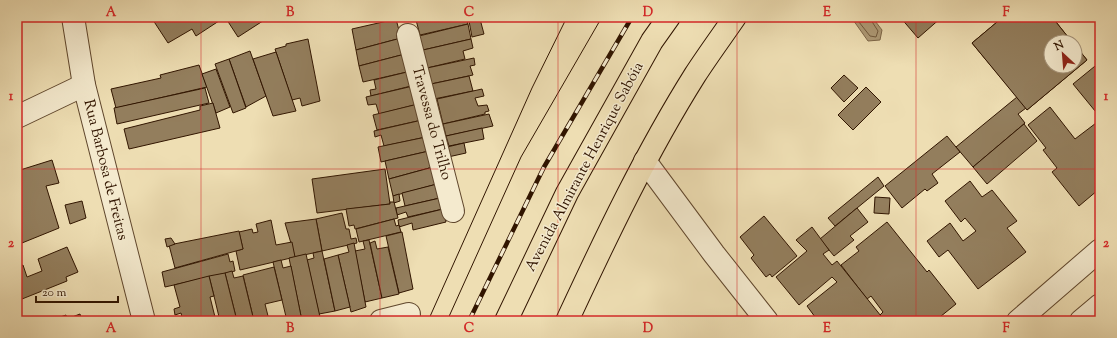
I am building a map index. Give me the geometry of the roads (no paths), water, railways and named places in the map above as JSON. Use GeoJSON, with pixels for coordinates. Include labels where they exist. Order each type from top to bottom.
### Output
{"type":"FeatureCollection","features":[{"type":"Feature","properties":{"kind":"highway","name":"Avenida Almirante Henrique Sabóia"},"geometry":{"type":"LineString","coordinates":[[506,321],[567,193],[652,41],[669,17]]}},
{"type":"Feature","properties":{"kind":"highway"},"geometry":{"type":"LineString","coordinates":[[567,321],[603,244],[645,161],[695,75],[735,17]]}},
{"type":"Feature","properties":{"kind":"street","name":"Rua Barbosa de Freitas"},"geometry":{"type":"LineString","coordinates":[[73,17],[84,85],[144,321]]}},
{"type":"Feature","properties":{"kind":"street","name":"Travessa do Trilho"},"geometry":{"type":"LineString","coordinates":[[408,35],[453,211]]}},
{"type":"Feature","properties":{"kind":"street"},"geometry":{"type":"LineString","coordinates":[[17,117],[84,85]]}},
{"type":"Feature","properties":{"kind":"street"},"geometry":{"type":"LineString","coordinates":[[645,161],[714,254],[767,321]]}},
{"type":"Feature","properties":{"kind":"street"},"geometry":{"type":"LineString","coordinates":[[1018,321],[1100,250]]}},
{"type":"Feature","properties":{"kind":"street"},"geometry":{"type":"LineString","coordinates":[[1081,321],[1100,305]]}},
{"type":"Feature","properties":{"kind":"street"},"geometry":{"type":"LineString","coordinates":[[381,321],[409,314]]}},
{"type":"Feature","properties":{"kind":"water"},"geometry":{"type":"Polygon","coordinates":[[[851,17],[872,17],[882,30],[880,40],[868,41],[851,17]]]}},
{"type":"Feature","properties":{"kind":"tram line"},"geometry":{"type":"LineString","coordinates":[[428,321],[532,88],[567,17]]}},
{"type":"Feature","properties":{"kind":"tram line"},"geometry":{"type":"LineString","coordinates":[[447,321],[521,157],[602,17]]}},
{"type":"Feature","properties":{"kind":"railway"},"geometry":{"type":"LineString","coordinates":[[469,321],[544,167],[632,17]]}}]}
